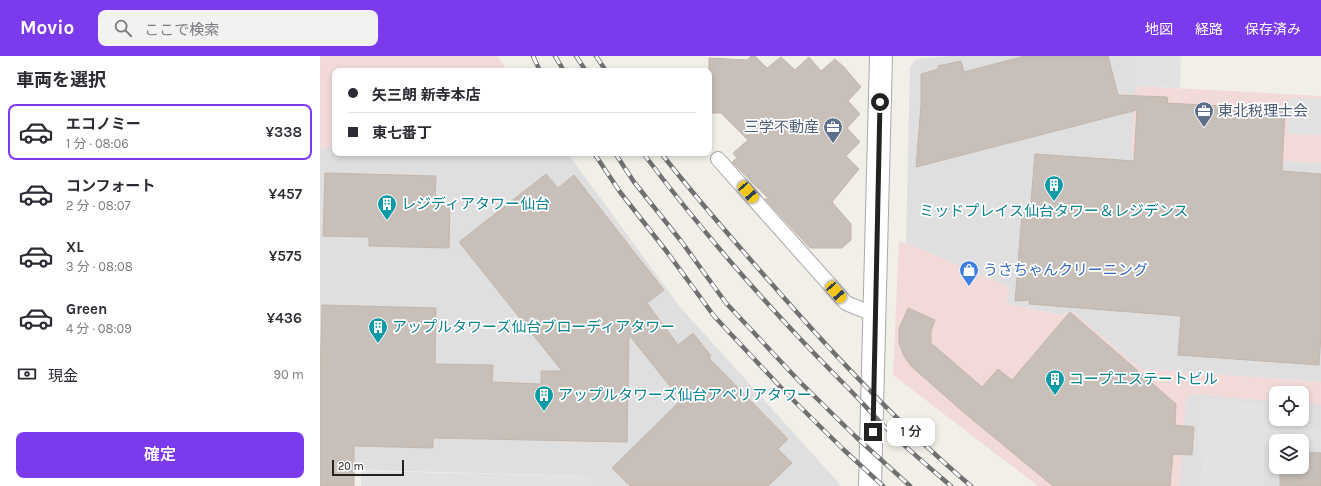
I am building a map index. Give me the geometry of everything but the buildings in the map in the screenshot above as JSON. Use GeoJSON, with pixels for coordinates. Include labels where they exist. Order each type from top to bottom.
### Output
{"type":"FeatureCollection","features":[{"type":"Feature","properties":{"kind":"street"},"geometry":{"type":"LineString","coordinates":[[870,486],[882,56]]}},
{"type":"Feature","properties":{"kind":"lane"},"geometry":{"type":"LineString","coordinates":[[718,159],[846,303],[875,315]]}},
{"type":"Feature","properties":{"kind":"shaded area"},"geometry":{"type":"Polygon","coordinates":[[[320,56],[497,56],[506,68],[332,68],[332,148],[320,148],[320,56]]]}},
{"type":"Feature","properties":{"kind":"shaded area"},"geometry":{"type":"Polygon","coordinates":[[[951,56],[1137,56],[1132,153],[1321,163],[1321,382],[1141,369],[1072,311],[1060,315],[1007,304],[1008,287],[906,243],[910,67],[916,59],[951,56]]]}},
{"type":"Feature","properties":{"kind":"shaded area"},"geometry":{"type":"Polygon","coordinates":[[[1137,56],[1181,56],[1180,88],[1135,86],[1137,56]]]}},
{"type":"Feature","properties":{"kind":"shaded area"},"geometry":{"type":"Polygon","coordinates":[[[1135,86],[1321,96],[1321,163],[1131,153],[1135,86]]]}},
{"type":"Feature","properties":{"kind":"shaded area"},"geometry":{"type":"Polygon","coordinates":[[[1289,98],[1321,99],[1321,135],[1287,134],[1289,98]]]}},
{"type":"Feature","properties":{"kind":"shaded area"},"geometry":{"type":"Polygon","coordinates":[[[320,148],[332,148],[332,156],[570,156],[680,307],[840,486],[593,486],[593,476],[320,469],[320,148]]]}},
{"type":"Feature","properties":{"kind":"shaded area"},"geometry":{"type":"Polygon","coordinates":[[[899,242],[906,243],[1009,287],[1007,304],[1059,315],[1072,311],[1141,369],[1321,382],[1321,405],[1309,404],[1309,386],[1269,386],[1269,400],[1191,394],[1186,399],[1179,486],[1038,486],[893,375],[899,242]]]}},
{"type":"Feature","properties":{"kind":"shaded area"},"geometry":{"type":"Polygon","coordinates":[[[1191,394],[1269,400],[1269,426],[1309,426],[1309,404],[1321,405],[1321,486],[1179,486],[1186,398],[1191,394]]]}},
{"type":"Feature","properties":{"kind":"shaded area"},"geometry":{"type":"Polygon","coordinates":[[[1200,398],[1269,403],[1269,426],[1305,426],[1305,430],[1321,431],[1321,448],[1309,447],[1309,434],[1269,434],[1269,446],[1264,446],[1263,486],[1201,486],[1202,458],[1197,458],[1200,398]]]}},
{"type":"Feature","properties":{"kind":"shaded area"},"geometry":{"type":"Polygon","coordinates":[[[361,471],[593,476],[593,486],[361,486],[361,471]]]}},
{"type":"Feature","properties":{"kind":"railway"},"geometry":{"type":"LineString","coordinates":[[533,56],[539,68]]}},
{"type":"Feature","properties":{"kind":"railway"},"geometry":{"type":"LineString","coordinates":[[555,56],[562,68]]}},
{"type":"Feature","properties":{"kind":"railway"},"geometry":{"type":"LineString","coordinates":[[576,56],[584,68]]}},
{"type":"Feature","properties":{"kind":"railway"},"geometry":{"type":"LineString","coordinates":[[596,56],[604,68]]}},
{"type":"Feature","properties":{"kind":"railway"},"geometry":{"type":"LineString","coordinates":[[596,156],[620,192],[667,252],[714,316],[787,394],[883,486]]}},
{"type":"Feature","properties":{"kind":"railway"},"geometry":{"type":"LineString","coordinates":[[617,156],[634,182],[681,241],[726,303],[800,382],[856,437],[910,486]]}},
{"type":"Feature","properties":{"kind":"railway"},"geometry":{"type":"LineString","coordinates":[[645,156],[691,215],[767,303],[886,428],[951,486]]}},
{"type":"Feature","properties":{"kind":"railway"},"geometry":{"type":"LineString","coordinates":[[663,156],[794,310],[892,414],[971,486]]}},
{"type":"Feature","properties":{"kind":"place","name":"東北税理士会"},"geometry":{"type":"Point","coordinates":[1204,128]}},
{"type":"Feature","properties":{"kind":"place","name":"三学不動産"},"geometry":{"type":"Point","coordinates":[833,144]}},
{"type":"Feature","properties":{"kind":"place","name":"ミッドプレイス仙台タワー＆レジデンス"},"geometry":{"type":"Point","coordinates":[1054,202]}},
{"type":"Feature","properties":{"kind":"place","name":"レジディアタワー仙台"},"geometry":{"type":"Point","coordinates":[387,221]}},
{"type":"Feature","properties":{"kind":"place","name":"うさちゃんクリーニング"},"geometry":{"type":"Point","coordinates":[969,287]}},
{"type":"Feature","properties":{"kind":"place","name":"アップルタワーズ仙台ブローディアタワー"},"geometry":{"type":"Point","coordinates":[378,344]}},
{"type":"Feature","properties":{"kind":"place","name":"コープエステートビル"},"geometry":{"type":"Point","coordinates":[1055,396]}},
{"type":"Feature","properties":{"kind":"place","name":"アップルタワーズ仙台アベリアタワー"},"geometry":{"type":"Point","coordinates":[544,412]}},
{"type":"Feature","properties":{"kind":"route"},"geometry":{"type":"LineString","coordinates":[[873,432],[880,102]]}}]}
